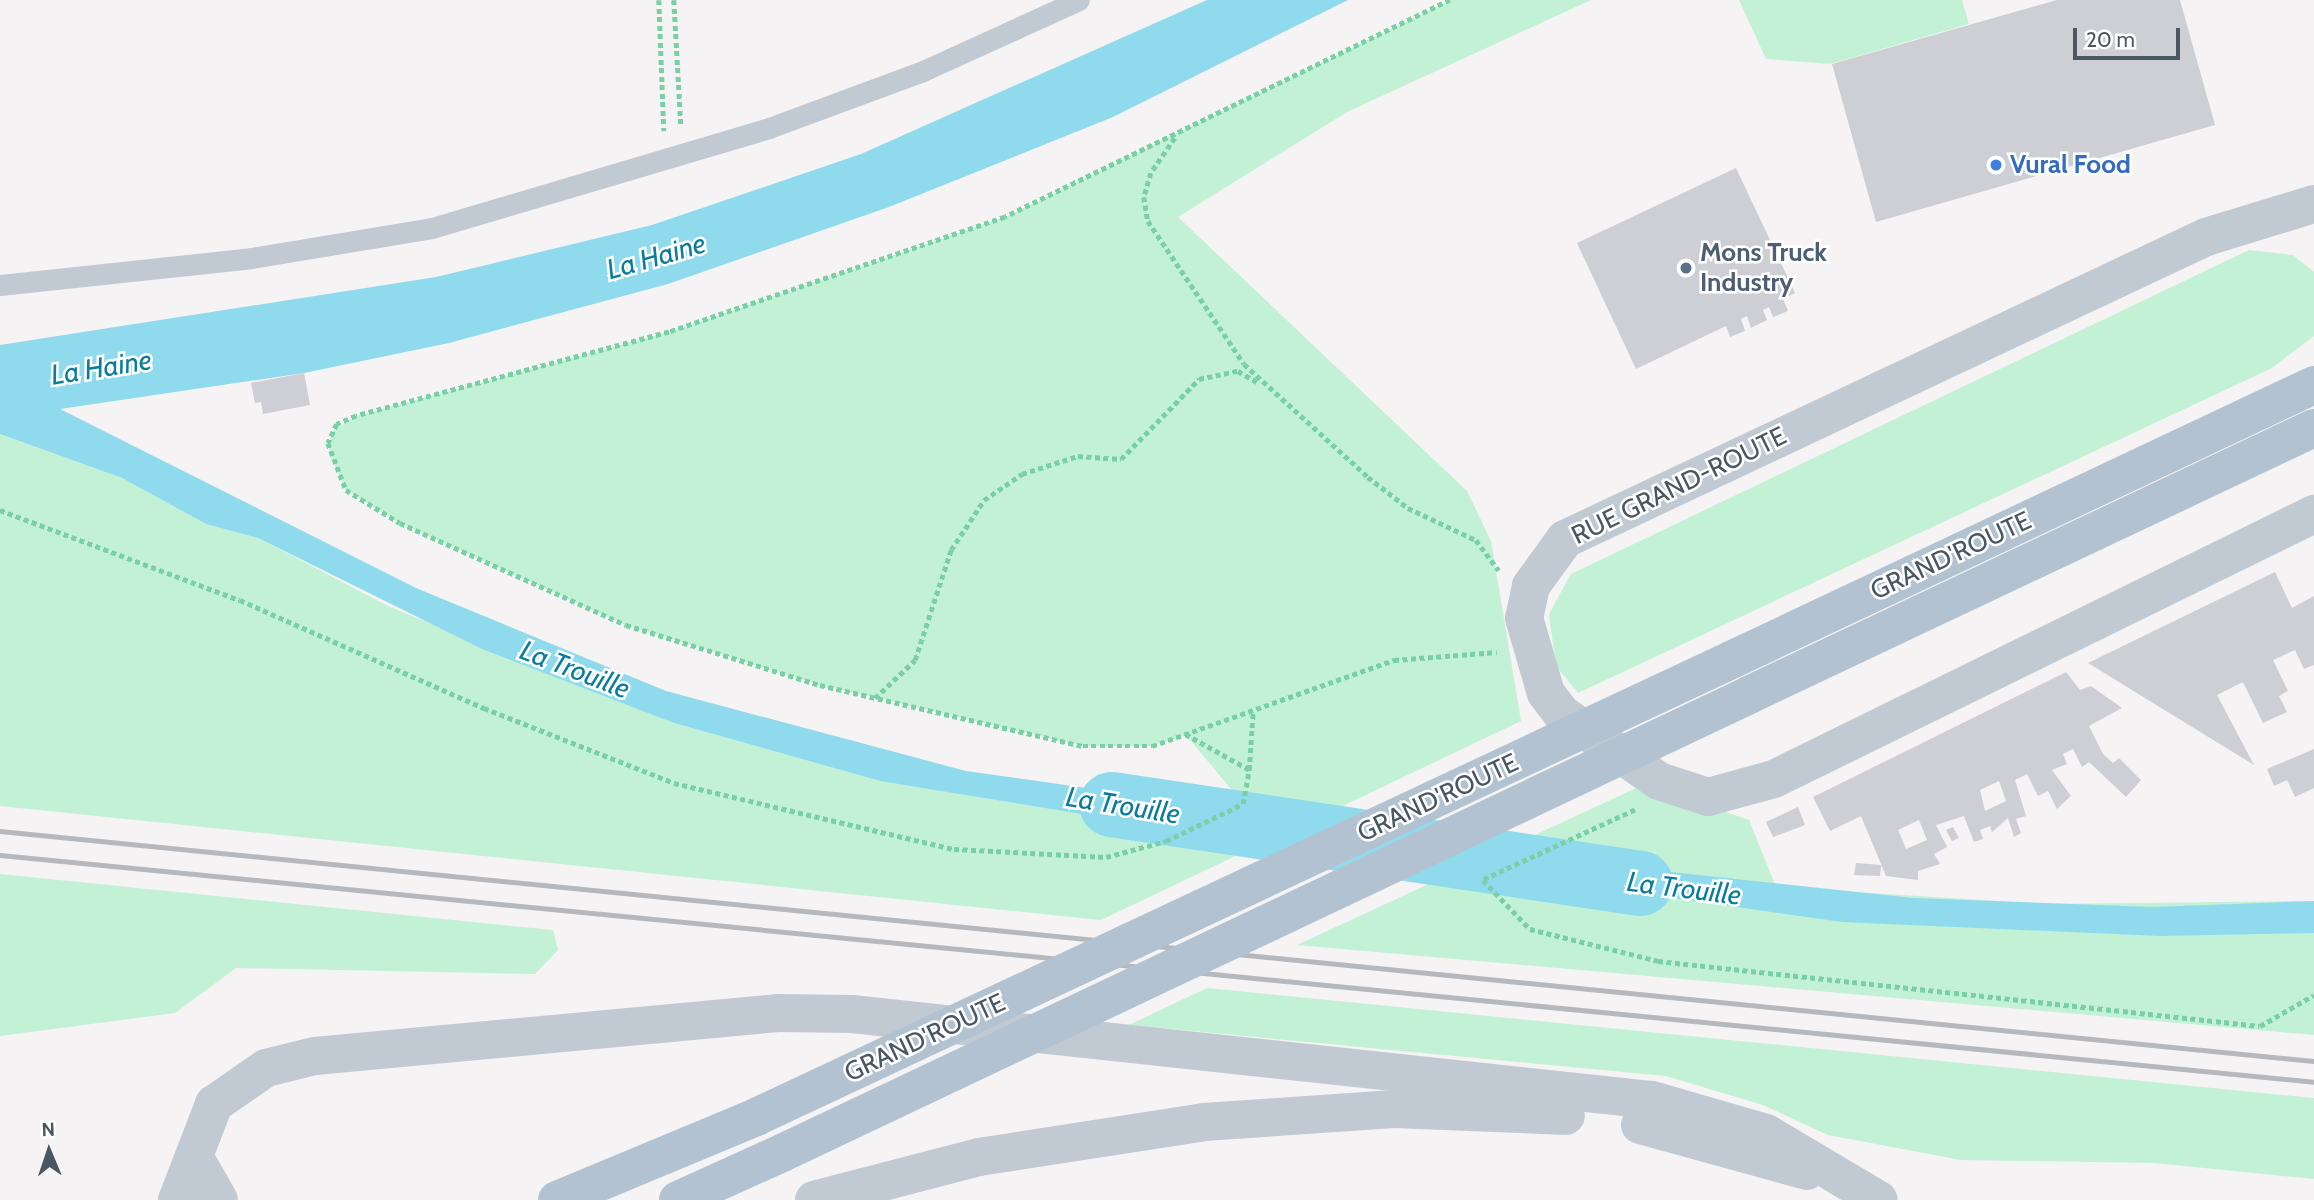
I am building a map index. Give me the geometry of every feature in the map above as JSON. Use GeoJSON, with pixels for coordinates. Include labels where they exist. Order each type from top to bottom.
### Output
{"type":"FeatureCollection","features":[{"type":"Feature","properties":{"kind":"main road","name":"GRAND'ROUTE"},"geometry":{"type":"LineString","coordinates":[[558,1200],[756,1117],[2314,385]]}},
{"type":"Feature","properties":{"kind":"main road","name":"GRAND'ROUTE"},"geometry":{"type":"LineString","coordinates":[[678,1200],[2314,428]]}},
{"type":"Feature","properties":{"kind":"street","name":"RUE GRAND-ROUTE"},"geometry":{"type":"LineString","coordinates":[[2314,204],[2270,214],[2194,243],[1565,538],[1531,586],[1524,618],[1529,650],[1546,694],[1562,714],[1659,781],[1708,797],[1774,779],[2314,514]]}},
{"type":"Feature","properties":{"kind":"street"},"geometry":{"type":"LineString","coordinates":[[2270,214],[2314,233]]}},
{"type":"Feature","properties":{"kind":"street"},"geometry":{"type":"LineString","coordinates":[[2278,401],[2314,363]]}},
{"type":"Feature","properties":{"kind":"street"},"geometry":{"type":"LineString","coordinates":[[219,1200],[186,1186],[214,1104],[234,1085],[266,1068],[315,1056],[778,1013],[852,1014],[1651,1100],[1766,1133],[1866,1190]]}},
{"type":"Feature","properties":{"kind":"street"},"geometry":{"type":"LineString","coordinates":[[814,1200],[979,1157],[1092,1138],[1204,1122],[1394,1109],[1577,1117],[1669,1129],[1866,1190]]}},
{"type":"Feature","properties":{"kind":"lane"},"geometry":{"type":"LineString","coordinates":[[0,285],[251,258],[432,228],[673,157],[923,71],[1079,0]]}},
{"type":"Feature","properties":{"kind":"path"},"geometry":{"type":"LineString","coordinates":[[659,0],[673,157]]}},
{"type":"Feature","properties":{"kind":"path"},"geometry":{"type":"LineString","coordinates":[[673,157],[674,0]]}},
{"type":"Feature","properties":{"kind":"path"},"geometry":{"type":"LineString","coordinates":[[1450,0],[1177,136],[1005,217],[669,332],[356,416],[331,432],[329,453],[346,490],[400,523],[626,625],[875,698],[1083,746],[1152,746],[1394,660],[1529,650]]}},
{"type":"Feature","properties":{"kind":"path"},"geometry":{"type":"LineString","coordinates":[[1177,136],[1151,173],[1144,197],[1148,221],[1261,384]]}},
{"type":"Feature","properties":{"kind":"path"},"geometry":{"type":"LineString","coordinates":[[875,698],[915,660],[951,551],[984,500],[1022,474],[1078,456],[1121,458],[1199,379],[1238,371],[1261,384],[1408,508],[1476,540],[1498,569],[1531,586]]}},
{"type":"Feature","properties":{"kind":"path"},"geometry":{"type":"LineString","coordinates":[[0,510],[240,600],[484,708],[674,783],[954,849],[1105,857],[1166,841],[1243,804],[1250,770],[1253,711]]}},
{"type":"Feature","properties":{"kind":"path"},"geometry":{"type":"LineString","coordinates":[[1186,734],[1250,770]]}},
{"type":"Feature","properties":{"kind":"path"},"geometry":{"type":"LineString","coordinates":[[1659,781],[1627,817],[1592,830],[1483,880],[1530,929],[1658,961],[2260,1026],[2314,995]]}},
{"type":"Feature","properties":{"kind":"green space"},"geometry":{"type":"Polygon","coordinates":[[[1450,0],[1591,0],[1347,112],[1178,217],[1467,491],[1491,541],[1521,721],[1309,822],[1236,795],[1186,735],[1152,746],[1083,746],[820,685],[626,625],[399,523],[346,490],[329,453],[331,432],[356,416],[669,332],[1005,217],[1450,0]]]}},
{"type":"Feature","properties":{"kind":"green space"},"geometry":{"type":"Polygon","coordinates":[[[1739,0],[1962,0],[1969,24],[1830,64],[1766,59],[1739,0]]]}},
{"type":"Feature","properties":{"kind":"green space"},"geometry":{"type":"Polygon","coordinates":[[[2249,250],[2293,255],[2314,272],[2314,336],[2272,368],[1578,693],[1556,666],[1549,614],[1571,574],[2249,250]]]}},
{"type":"Feature","properties":{"kind":"green space"},"geometry":{"type":"Polygon","coordinates":[[[0,434],[122,478],[206,524],[258,538],[388,606],[674,723],[880,781],[1269,840],[1101,920],[0,806],[0,434]]]}},
{"type":"Feature","properties":{"kind":"green space"},"geometry":{"type":"Polygon","coordinates":[[[1645,784],[1749,820],[1776,887],[2048,904],[2314,901],[2314,1035],[1297,945],[1645,784]]]}},
{"type":"Feature","properties":{"kind":"green space"},"geometry":{"type":"Polygon","coordinates":[[[0,874],[553,930],[558,950],[535,974],[236,968],[175,1013],[0,1036],[0,874]]]}},
{"type":"Feature","properties":{"kind":"green space"},"geometry":{"type":"Polygon","coordinates":[[[1207,988],[2314,1098],[2314,1179],[2155,1163],[1961,1160],[1828,1135],[1763,1105],[1666,1076],[1129,1025],[1207,988]]]}},
{"type":"Feature","properties":{"kind":"water","name":"La Haine"},"geometry":{"type":"Polygon","coordinates":[[[1207,0],[1348,0],[1113,117],[889,207],[668,284],[449,343],[304,373],[60,409],[416,588],[666,691],[966,771],[1221,807],[1174,829],[880,781],[674,723],[482,649],[258,538],[206,524],[122,478],[0,434],[0,345],[436,277],[652,225],[861,154],[1207,0]]]}},
{"type":"Feature","properties":{"kind":"water"},"geometry":{"type":"Polygon","coordinates":[[[1583,854],[1634,868],[1913,898],[2152,907],[2314,901],[2314,933],[2160,936],[1842,922],[1539,879],[1583,854]]]}},
{"type":"Feature","properties":{"kind":"building"},"geometry":{"type":"Polygon","coordinates":[[[2057,0],[2180,0],[2215,125],[1876,222],[1832,64],[2057,0]]]}},
{"type":"Feature","properties":{"kind":"building","name":"Mons Truck Industry"},"geometry":{"type":"Polygon","coordinates":[[[1736,168],[1795,293],[1783,299],[1788,311],[1773,317],[1769,307],[1763,310],[1767,320],[1751,328],[1747,316],[1741,319],[1745,331],[1730,337],[1726,326],[1636,369],[1577,243],[1736,168]]]}},
{"type":"Feature","properties":{"kind":"building"},"geometry":{"type":"Polygon","coordinates":[[[304,373],[310,405],[263,414],[261,402],[255,403],[251,383],[304,373]]]}},
{"type":"Feature","properties":{"kind":"building"},"geometry":{"type":"Polygon","coordinates":[[[2275,572],[2292,608],[2314,596],[2314,665],[2304,669],[2295,650],[2273,660],[2288,691],[2279,696],[2287,712],[2263,723],[2243,682],[2217,695],[2254,765],[2088,663],[2275,572]]]}},
{"type":"Feature","properties":{"kind":"building"},"geometry":{"type":"Polygon","coordinates":[[[2066,672],[2080,690],[2091,686],[2122,708],[2089,726],[2103,754],[2113,763],[2119,758],[2141,780],[2126,797],[2089,762],[2082,767],[2073,749],[2063,754],[2067,764],[2052,770],[2071,796],[2057,809],[2048,791],[2038,796],[2027,774],[2015,780],[2026,816],[2016,819],[2021,833],[2014,837],[2008,818],[1992,832],[1990,826],[1980,830],[1983,839],[1974,842],[1964,816],[1936,825],[1947,847],[1934,854],[1940,864],[1918,871],[1918,880],[1886,876],[1861,816],[1830,831],[1813,797],[2066,672]],[[1999,781],[1980,790],[1985,811],[2006,801],[1999,781]],[[1919,820],[1898,830],[1906,849],[1927,840],[1919,820]]]}},
{"type":"Feature","properties":{"kind":"building"},"geometry":{"type":"Polygon","coordinates":[[[2314,749],[2314,788],[2295,797],[2287,780],[2274,786],[2267,769],[2314,749]]]}},
{"type":"Feature","properties":{"kind":"building"},"geometry":{"type":"Polygon","coordinates":[[[1798,807],[1805,825],[1773,837],[1766,822],[1798,807]]]}},
{"type":"Feature","properties":{"kind":"building"},"geometry":{"type":"Polygon","coordinates":[[[1953,827],[1959,838],[1952,841],[1946,830],[1953,827]]]}},
{"type":"Feature","properties":{"kind":"building"},"geometry":{"type":"Polygon","coordinates":[[[1856,863],[1881,865],[1880,876],[1854,875],[1856,863]]]}},
{"type":"Feature","properties":{"kind":"waterway","name":"La Trouille"},"geometry":{"type":"LineString","coordinates":[[1111,804],[1640,883]]}},
{"type":"Feature","properties":{"kind":"railway"},"geometry":{"type":"LineString","coordinates":[[0,831],[2314,1061]]}},
{"type":"Feature","properties":{"kind":"railway"},"geometry":{"type":"LineString","coordinates":[[0,855],[2314,1082]]}},
{"type":"Feature","properties":{"kind":"place","name":"Vural Food"},"geometry":{"type":"Point","coordinates":[1996,165]}},
{"type":"Feature","properties":{"kind":"place","name":"Mons Truck Industry"},"geometry":{"type":"Point","coordinates":[1686,268]}}]}
